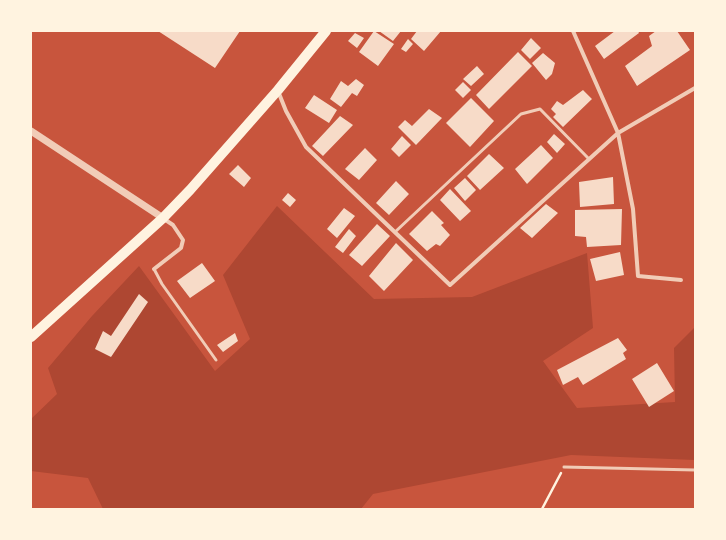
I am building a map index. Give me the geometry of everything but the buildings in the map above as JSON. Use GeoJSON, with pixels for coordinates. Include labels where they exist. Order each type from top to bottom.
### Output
{"type":"FeatureCollection","features":[{"type":"Feature","properties":{"kind":"main road"},"geometry":{"type":"LineString","coordinates":[[31,337],[163,218],[190,190],[278,90],[326,31]]}},
{"type":"Feature","properties":{"kind":"street"},"geometry":{"type":"LineString","coordinates":[[573,31],[618,133],[633,209],[638,276],[681,280]]}},
{"type":"Feature","properties":{"kind":"street"},"geometry":{"type":"LineString","coordinates":[[278,90],[286,111],[306,147],[450,285],[618,133],[695,88]]}},
{"type":"Feature","properties":{"kind":"street"},"geometry":{"type":"LineString","coordinates":[[31,131],[173,226],[183,240],[181,248],[172,257],[154,269]]}},
{"type":"Feature","properties":{"kind":"lane"},"geometry":{"type":"LineString","coordinates":[[395,232],[521,114],[540,109],[589,159]]}},
{"type":"Feature","properties":{"kind":"lane"},"geometry":{"type":"LineString","coordinates":[[154,269],[162,284],[216,360]]}},
{"type":"Feature","properties":{"kind":"lane"},"geometry":{"type":"LineString","coordinates":[[564,467],[695,470]]}},
{"type":"Feature","properties":{"kind":"path"},"geometry":{"type":"LineString","coordinates":[[542,509],[564,467]]}},
{"type":"Feature","properties":{"kind":"shaded area"},"geometry":{"type":"Polygon","coordinates":[[[277,206],[374,299],[472,297],[587,253],[593,328],[543,361],[577,408],[675,402],[674,348],[695,327],[695,460],[571,455],[373,494],[361,509],[103,509],[88,478],[31,471],[31,419],[57,394],[48,368],[92,316],[139,266],[215,371],[250,339],[223,275],[277,206]]]}}]}
